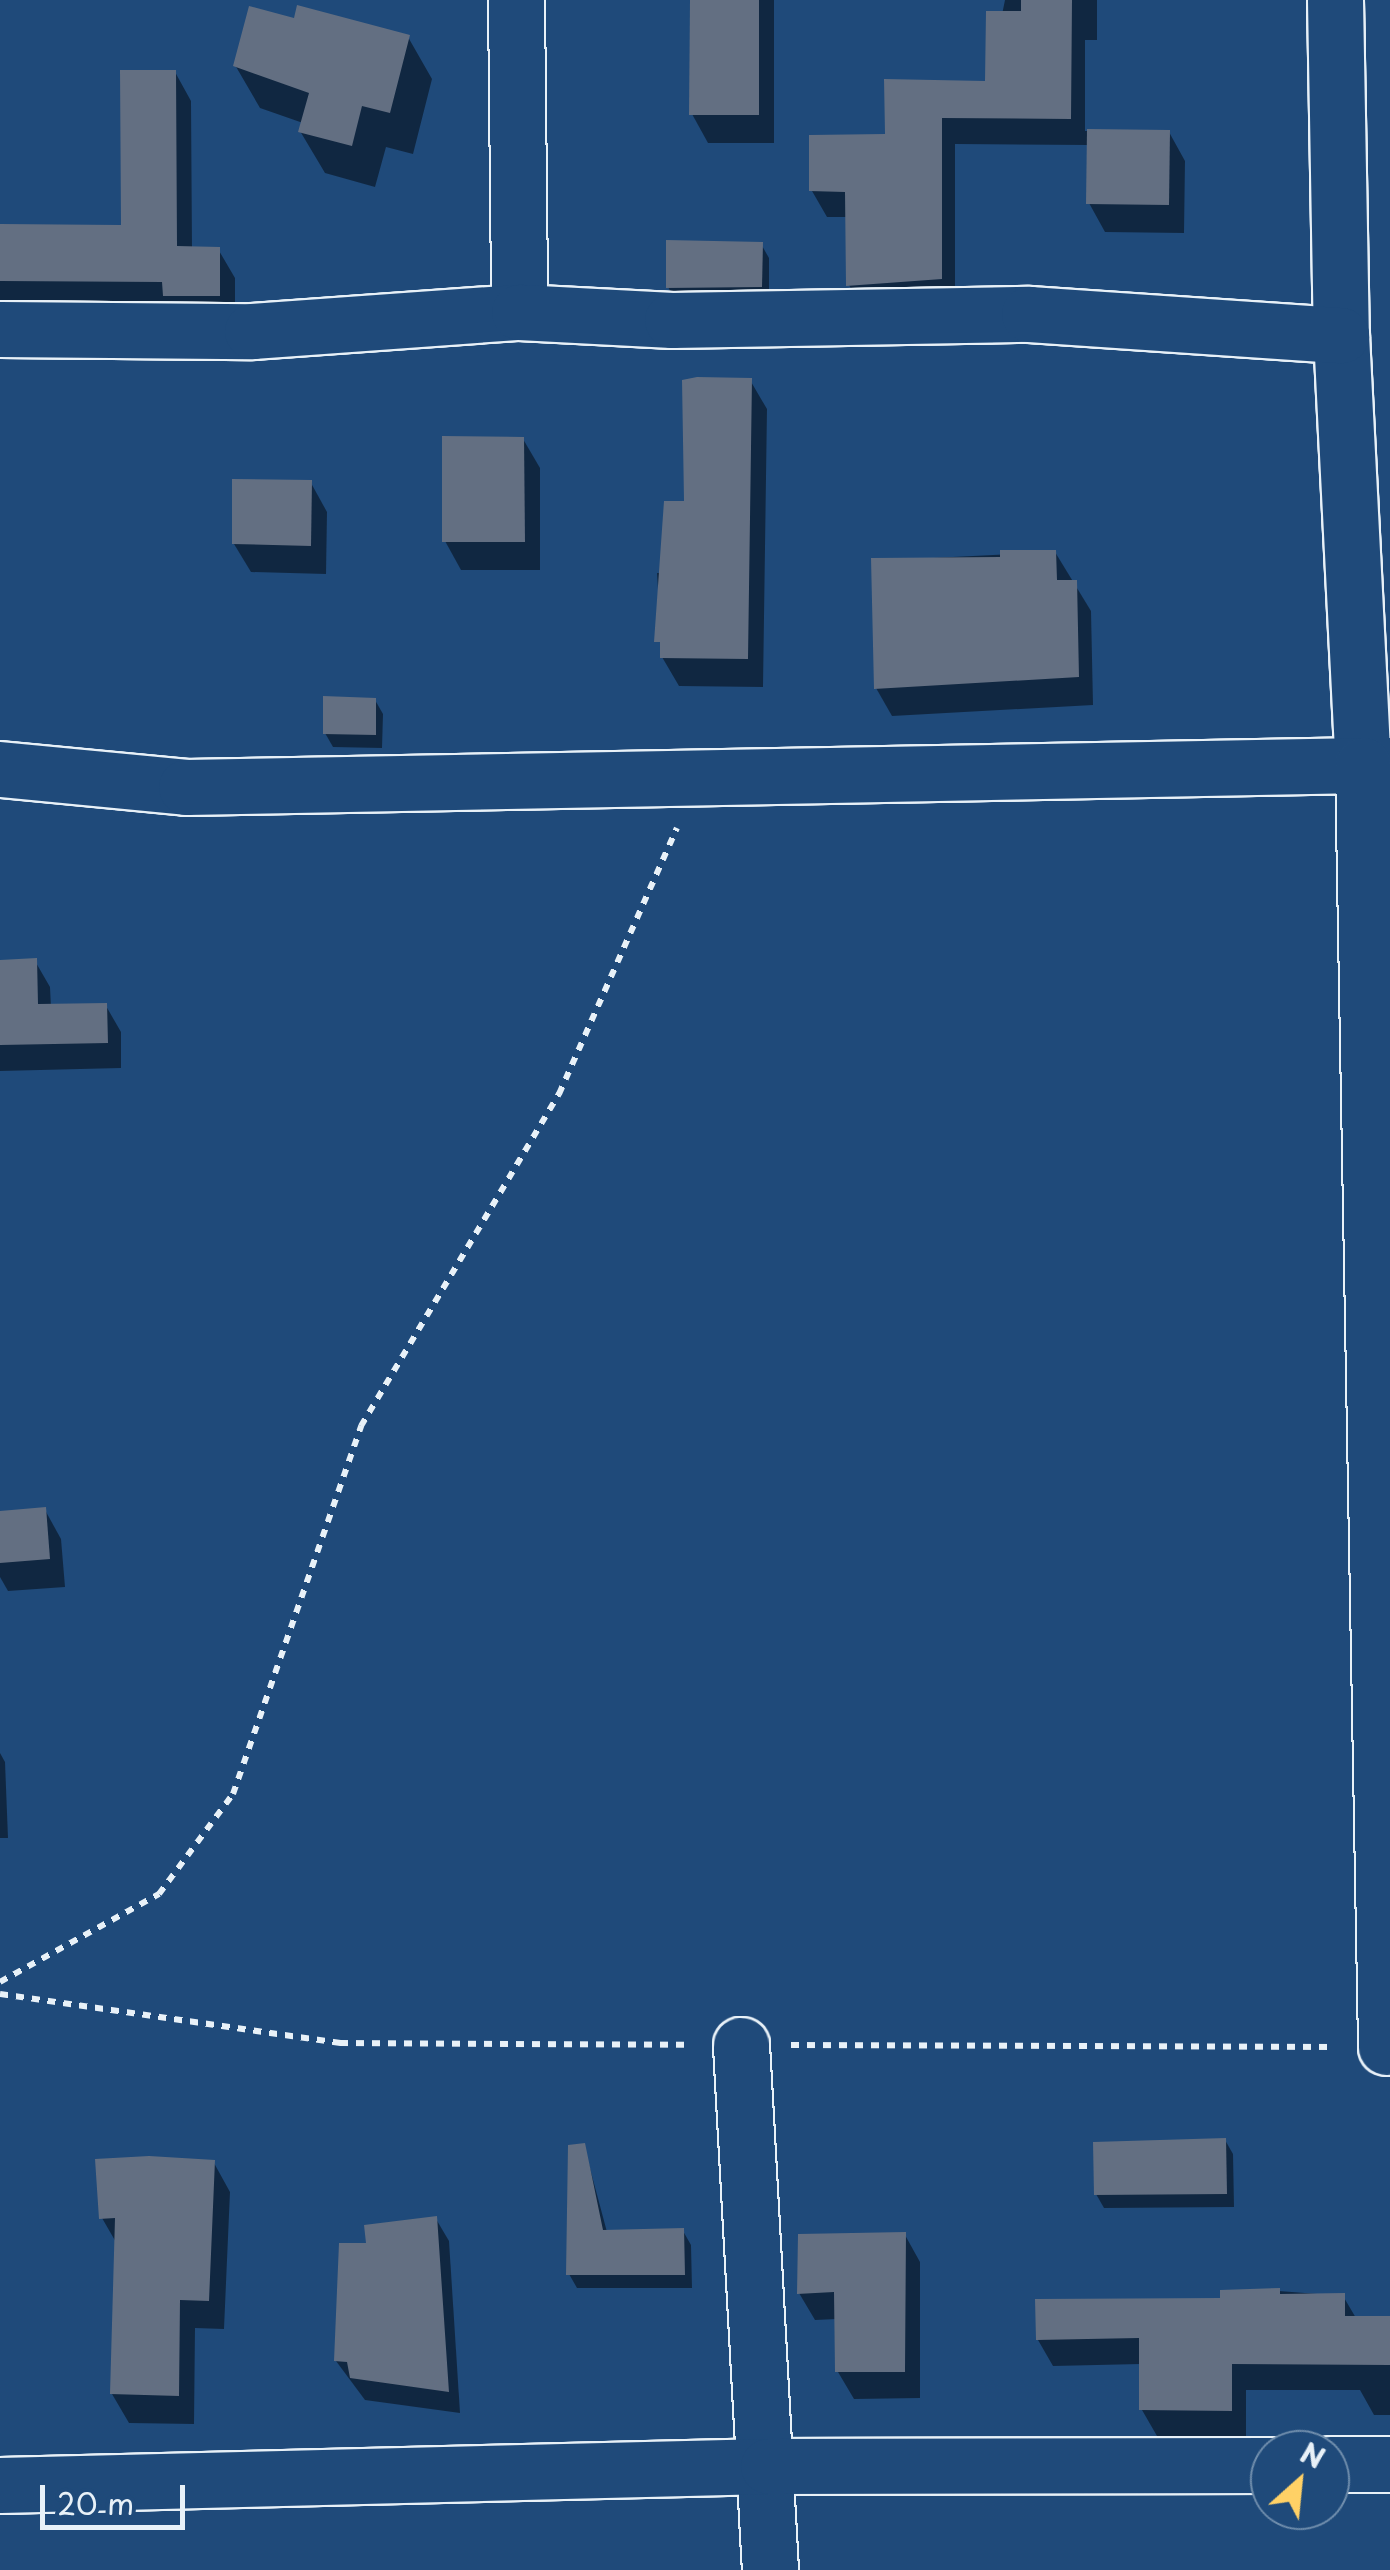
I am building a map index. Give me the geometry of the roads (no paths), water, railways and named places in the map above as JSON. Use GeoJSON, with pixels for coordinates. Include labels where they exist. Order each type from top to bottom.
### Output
{"type":"FeatureCollection","features":[{"type":"Feature","properties":{"kind":"street"},"geometry":{"type":"LineString","coordinates":[[516,0],[519,312]]}},
{"type":"Feature","properties":{"kind":"street"},"geometry":{"type":"LineString","coordinates":[[1335,0],[1342,335],[1376,765],[1386,2047]]}},
{"type":"Feature","properties":{"kind":"street"},"geometry":{"type":"LineString","coordinates":[[0,328],[252,331],[519,312],[672,320],[1029,314],[1342,335]]}},
{"type":"Feature","properties":{"kind":"street"},"geometry":{"type":"LineString","coordinates":[[0,769],[186,788],[1376,765]]}},
{"type":"Feature","properties":{"kind":"street"},"geometry":{"type":"LineString","coordinates":[[740,2045],[768,2466],[770,2570]]}},
{"type":"Feature","properties":{"kind":"street"},"geometry":{"type":"LineString","coordinates":[[0,2485],[768,2466],[1250,2464]]}},
{"type":"Feature","properties":{"kind":"street"},"geometry":{"type":"LineString","coordinates":[[1350,2464],[1390,2464]]}}]}
